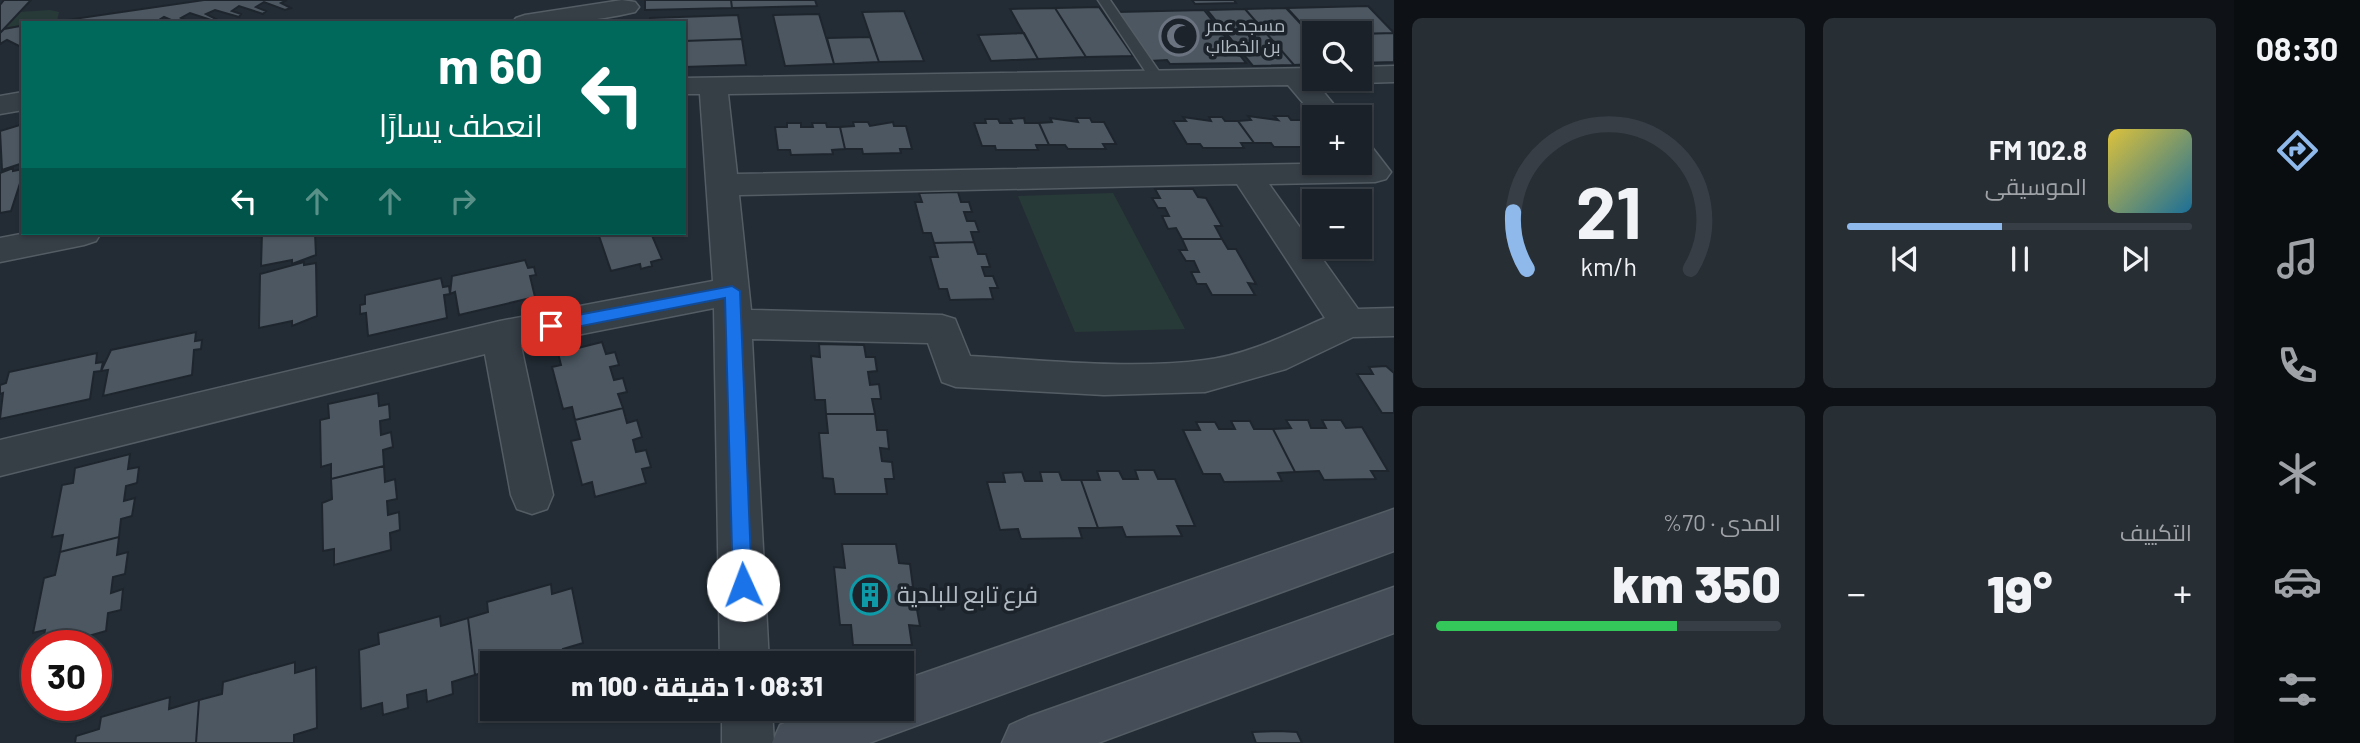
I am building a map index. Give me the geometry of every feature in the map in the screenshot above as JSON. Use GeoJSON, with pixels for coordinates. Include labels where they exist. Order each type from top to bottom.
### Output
{"type":"FeatureCollection","features":[{"type":"Feature","properties":{"kind":"main road"},"geometry":{"type":"LineString","coordinates":[[914,701],[1394,530]]}},
{"type":"Feature","properties":{"kind":"main road"},"geometry":{"type":"LineString","coordinates":[[1028,743],[1394,610]]}},
{"type":"Feature","properties":{"kind":"main road"},"geometry":{"type":"LineString","coordinates":[[798,743],[859,721]]}},
{"type":"Feature","properties":{"kind":"street"},"geometry":{"type":"LineString","coordinates":[[541,21],[626,10]]}},
{"type":"Feature","properties":{"kind":"street"},"geometry":{"type":"LineString","coordinates":[[1372,75],[1394,74]]}},
{"type":"Feature","properties":{"kind":"street"},"geometry":{"type":"LineString","coordinates":[[745,651],[733,308],[724,185],[699,86],[1302,77]]}},
{"type":"Feature","properties":{"kind":"street"},"geometry":{"type":"LineString","coordinates":[[0,105],[21,101]]}},
{"type":"Feature","properties":{"kind":"street"},"geometry":{"type":"LineString","coordinates":[[724,185],[1376,173]]}},
{"type":"Feature","properties":{"kind":"street"},"geometry":{"type":"LineString","coordinates":[[1246,174],[1348,323]]}},
{"type":"Feature","properties":{"kind":"street"},"geometry":{"type":"LineString","coordinates":[[0,250],[69,235]]}},
{"type":"Feature","properties":{"kind":"street"},"geometry":{"type":"LineString","coordinates":[[0,457],[500,336],[733,308],[942,329],[956,371],[1104,379],[1205,376],[1273,358],[1348,323],[1394,322]]}},
{"type":"Feature","properties":{"kind":"street"},"geometry":{"type":"LineString","coordinates":[[500,336],[532,495]]}},
{"type":"Feature","properties":{"kind":"street"},"geometry":{"type":"LineString","coordinates":[[747,721],[748,743]]}},
{"type":"Feature","properties":{"kind":"lane"},"geometry":{"type":"LineString","coordinates":[[1104,0],[1158,80]]}},
{"type":"Feature","properties":{"kind":"shaded area"},"geometry":{"type":"Polygon","coordinates":[[[19,12],[59,12],[57,21],[21,21],[21,26],[4,29],[19,12]]]}},
{"type":"Feature","properties":{"kind":"shaded area"},"geometry":{"type":"Polygon","coordinates":[[[1113,193],[1185,329],[1075,332],[1018,196],[1113,193]]]}},
{"type":"Feature","properties":{"kind":"building"},"geometry":{"type":"Polygon","coordinates":[[[4,0],[31,0],[0,33],[0,5],[4,0]]]}},
{"type":"Feature","properties":{"kind":"building"},"geometry":{"type":"Polygon","coordinates":[[[4,0],[31,0],[0,33],[0,5],[4,0]]]}},
{"type":"Feature","properties":{"kind":"building"},"geometry":{"type":"Polygon","coordinates":[[[204,0],[287,0],[281,3],[291,8],[285,10],[264,2],[256,7],[266,11],[263,14],[239,6],[232,11],[241,14],[239,17],[215,10],[206,14],[216,19],[214,21],[190,13],[181,18],[187,21],[173,21],[164,17],[158,21],[60,21],[204,0]]]}},
{"type":"Feature","properties":{"kind":"building"},"geometry":{"type":"Polygon","coordinates":[[[645,0],[731,0],[732,8],[645,10],[645,0]]]}},
{"type":"Feature","properties":{"kind":"building"},"geometry":{"type":"Polygon","coordinates":[[[731,0],[815,0],[817,6],[732,8],[731,0]]]}},
{"type":"Feature","properties":{"kind":"building"},"geometry":{"type":"Polygon","coordinates":[[[1192,0],[1234,0],[1236,3],[1195,4],[1192,0]]]}},
{"type":"Feature","properties":{"kind":"building"},"geometry":{"type":"Polygon","coordinates":[[[1368,6],[1394,33],[1372,34],[1372,21],[1302,21],[1302,24],[1287,8],[1368,6]]]}},
{"type":"Feature","properties":{"kind":"building"},"geometry":{"type":"Polygon","coordinates":[[[1099,7],[1133,56],[1086,57],[1055,8],[1099,7]]]}},
{"type":"Feature","properties":{"kind":"building"},"geometry":{"type":"Polygon","coordinates":[[[1055,8],[1086,57],[1038,59],[1010,9],[1055,8]]]}},
{"type":"Feature","properties":{"kind":"building"},"geometry":{"type":"Polygon","coordinates":[[[1286,8],[1302,25],[1302,65],[1294,65],[1245,9],[1286,8]]]}},
{"type":"Feature","properties":{"kind":"building"},"geometry":{"type":"Polygon","coordinates":[[[1245,9],[1294,65],[1253,66],[1207,10],[1245,9]]]}},
{"type":"Feature","properties":{"kind":"building","name":"مسجد عمر بن الخطاب"},"geometry":{"type":"Polygon","coordinates":[[[1204,10],[1246,63],[1170,64],[1167,60],[1149,61],[1117,12],[1204,10]]]}},
{"type":"Feature","properties":{"kind":"building"},"geometry":{"type":"Polygon","coordinates":[[[904,11],[924,61],[879,62],[862,12],[904,11]]]}},
{"type":"Feature","properties":{"kind":"building"},"geometry":{"type":"Polygon","coordinates":[[[819,14],[834,64],[785,66],[773,15],[819,14]]]}},
{"type":"Feature","properties":{"kind":"building"},"geometry":{"type":"Polygon","coordinates":[[[738,15],[742,39],[686,41],[686,21],[650,21],[650,18],[738,15]]]}},
{"type":"Feature","properties":{"kind":"building"},"geometry":{"type":"Polygon","coordinates":[[[20,26],[21,47],[7,40],[0,44],[0,33],[4,29],[20,26]]]}},
{"type":"Feature","properties":{"kind":"building"},"geometry":{"type":"Polygon","coordinates":[[[1024,33],[1038,59],[991,61],[978,35],[1024,33]]]}},
{"type":"Feature","properties":{"kind":"building"},"geometry":{"type":"Polygon","coordinates":[[[1394,33],[1394,62],[1372,63],[1372,34],[1394,33]]]}},
{"type":"Feature","properties":{"kind":"building"},"geometry":{"type":"Polygon","coordinates":[[[870,37],[879,62],[834,64],[827,38],[870,37]]]}},
{"type":"Feature","properties":{"kind":"building"},"geometry":{"type":"Polygon","coordinates":[[[742,39],[746,65],[686,67],[686,41],[742,39]]]}},
{"type":"Feature","properties":{"kind":"building"},"geometry":{"type":"Polygon","coordinates":[[[1248,116],[1278,120],[1274,116],[1288,116],[1291,120],[1302,120],[1302,147],[1274,147],[1271,143],[1254,143],[1238,121],[1251,120],[1248,116]]]}},
{"type":"Feature","properties":{"kind":"building"},"geometry":{"type":"Polygon","coordinates":[[[1183,117],[1211,121],[1209,117],[1222,117],[1225,121],[1238,121],[1254,143],[1241,143],[1244,148],[1203,148],[1200,144],[1187,144],[1173,121],[1186,121],[1183,117]]]}},
{"type":"Feature","properties":{"kind":"building"},"geometry":{"type":"Polygon","coordinates":[[[1024,118],[1025,123],[1039,123],[1049,145],[1036,145],[1038,150],[996,150],[995,146],[982,146],[974,123],[986,123],[985,119],[998,119],[1000,123],[1012,123],[1010,119],[1024,118]]]}},
{"type":"Feature","properties":{"kind":"building"},"geometry":{"type":"Polygon","coordinates":[[[1050,118],[1078,122],[1076,118],[1090,118],[1092,122],[1104,122],[1116,144],[1103,144],[1106,149],[1068,149],[1065,145],[1049,145],[1039,123],[1052,122],[1050,118]]]}},
{"type":"Feature","properties":{"kind":"building"},"geometry":{"type":"Polygon","coordinates":[[[853,122],[868,122],[870,126],[893,122],[894,126],[906,126],[912,149],[900,149],[901,153],[863,154],[862,149],[845,149],[840,127],[854,126],[853,122]]]}},
{"type":"Feature","properties":{"kind":"building"},"geometry":{"type":"Polygon","coordinates":[[[787,123],[801,123],[801,127],[813,127],[812,123],[826,123],[827,127],[840,127],[845,149],[832,150],[833,154],[791,155],[790,150],[778,150],[775,127],[787,127],[787,123]]]}},
{"type":"Feature","properties":{"kind":"building"},"geometry":{"type":"Polygon","coordinates":[[[21,125],[21,164],[2,170],[0,131],[21,125]]]}},
{"type":"Feature","properties":{"kind":"building"},"geometry":{"type":"Polygon","coordinates":[[[13,168],[13,171],[21,169],[21,180],[11,211],[0,213],[0,173],[13,168]]]}},
{"type":"Feature","properties":{"kind":"building"},"geometry":{"type":"Polygon","coordinates":[[[1155,189],[1193,189],[1198,197],[1206,198],[1222,226],[1215,226],[1222,239],[1182,239],[1176,228],[1168,229],[1162,216],[1169,216],[1165,208],[1158,208],[1152,198],[1160,198],[1155,189]]]}},
{"type":"Feature","properties":{"kind":"building"},"geometry":{"type":"Polygon","coordinates":[[[958,192],[961,202],[969,202],[972,212],[964,212],[967,221],[975,221],[979,232],[971,232],[974,242],[934,243],[931,233],[923,233],[915,202],[922,202],[919,193],[958,192]]]}},
{"type":"Feature","properties":{"kind":"building"},"geometry":{"type":"Polygon","coordinates":[[[262,235],[315,235],[316,255],[292,264],[292,260],[261,266],[262,235]]]}},
{"type":"Feature","properties":{"kind":"building"},"geometry":{"type":"Polygon","coordinates":[[[599,235],[652,235],[662,259],[641,269],[640,264],[611,271],[599,235]]]}},
{"type":"Feature","properties":{"kind":"building"},"geometry":{"type":"Polygon","coordinates":[[[1182,239],[1222,239],[1228,249],[1236,249],[1256,284],[1248,283],[1255,295],[1212,295],[1206,284],[1197,284],[1191,272],[1199,272],[1194,261],[1186,261],[1179,250],[1187,250],[1182,239]]]}},
{"type":"Feature","properties":{"kind":"building"},"geometry":{"type":"Polygon","coordinates":[[[974,242],[978,254],[986,254],[990,267],[982,267],[985,276],[993,276],[998,288],[990,288],[993,299],[950,300],[947,289],[939,289],[930,257],[938,257],[934,243],[974,242]]]}},
{"type":"Feature","properties":{"kind":"building"},"geometry":{"type":"Polygon","coordinates":[[[525,260],[528,268],[534,267],[536,275],[530,276],[535,297],[459,315],[455,292],[450,294],[452,276],[525,260]]]}},
{"type":"Feature","properties":{"kind":"building"},"geometry":{"type":"Polygon","coordinates":[[[304,262],[304,265],[316,263],[317,316],[292,326],[292,321],[259,328],[260,274],[304,262]]]}},
{"type":"Feature","properties":{"kind":"building"},"geometry":{"type":"Polygon","coordinates":[[[441,278],[443,287],[449,286],[450,294],[444,295],[447,318],[368,336],[366,313],[360,314],[360,305],[365,304],[365,295],[441,278]]]}},
{"type":"Feature","properties":{"kind":"building"},"geometry":{"type":"Polygon","coordinates":[[[196,332],[195,341],[202,340],[201,349],[194,350],[192,375],[103,396],[108,370],[101,371],[111,350],[196,332]]]}},
{"type":"Feature","properties":{"kind":"building"},"geometry":{"type":"Polygon","coordinates":[[[602,342],[606,354],[615,352],[619,365],[610,367],[614,380],[623,378],[627,392],[618,394],[623,408],[575,420],[572,407],[563,409],[552,367],[561,365],[558,353],[602,342]]]}},
{"type":"Feature","properties":{"kind":"building"},"geometry":{"type":"Polygon","coordinates":[[[819,344],[864,345],[866,357],[875,357],[877,371],[868,372],[870,385],[879,384],[881,399],[872,399],[875,414],[826,414],[825,400],[815,400],[811,356],[820,357],[819,344]]]}},
{"type":"Feature","properties":{"kind":"building"},"geometry":{"type":"Polygon","coordinates":[[[97,353],[96,363],[103,362],[101,371],[94,372],[90,399],[0,419],[3,393],[0,394],[0,385],[6,383],[9,372],[97,353]]]}},
{"type":"Feature","properties":{"kind":"building"},"geometry":{"type":"Polygon","coordinates":[[[1386,366],[1394,373],[1394,413],[1382,413],[1357,374],[1373,374],[1369,367],[1386,366]]]}},
{"type":"Feature","properties":{"kind":"building"},"geometry":{"type":"Polygon","coordinates":[[[378,393],[379,406],[389,404],[390,419],[380,421],[381,435],[391,432],[393,447],[383,450],[384,466],[331,479],[331,464],[321,467],[320,420],[329,418],[328,404],[378,393]]]}},
{"type":"Feature","properties":{"kind":"building"},"geometry":{"type":"Polygon","coordinates":[[[623,408],[627,423],[637,420],[642,437],[633,440],[636,452],[646,450],[651,467],[642,469],[646,483],[595,497],[592,482],[582,485],[571,441],[580,439],[575,420],[623,408]]]}},
{"type":"Feature","properties":{"kind":"building"},"geometry":{"type":"Polygon","coordinates":[[[826,414],[875,414],[877,430],[887,430],[889,449],[880,448],[882,461],[892,462],[894,479],[885,479],[887,494],[835,494],[833,479],[823,478],[819,433],[828,433],[826,414]]]}},
{"type":"Feature","properties":{"kind":"building"},"geometry":{"type":"Polygon","coordinates":[[[1286,420],[1308,420],[1311,428],[1326,428],[1322,420],[1341,420],[1346,428],[1362,427],[1388,471],[1371,471],[1376,479],[1324,480],[1319,471],[1295,472],[1273,429],[1291,428],[1286,420]]]}},
{"type":"Feature","properties":{"kind":"building"},"geometry":{"type":"Polygon","coordinates":[[[1231,421],[1250,421],[1254,429],[1273,429],[1295,472],[1278,473],[1282,481],[1224,482],[1220,474],[1203,474],[1183,430],[1200,430],[1196,422],[1215,422],[1219,429],[1235,429],[1231,421]]]}},
{"type":"Feature","properties":{"kind":"building"},"geometry":{"type":"Polygon","coordinates":[[[130,454],[128,469],[139,467],[137,483],[126,486],[124,501],[135,498],[132,516],[121,519],[119,537],[60,552],[63,535],[52,537],[62,485],[73,483],[75,468],[130,454]]]}},
{"type":"Feature","properties":{"kind":"building"},"geometry":{"type":"Polygon","coordinates":[[[384,466],[385,482],[395,479],[397,499],[387,501],[388,515],[399,512],[400,530],[390,533],[391,550],[334,565],[334,549],[323,551],[322,503],[332,499],[331,479],[384,466]]]}},
{"type":"Feature","properties":{"kind":"building"},"geometry":{"type":"Polygon","coordinates":[[[1135,470],[1154,470],[1158,479],[1175,479],[1195,526],[1177,526],[1182,536],[1126,537],[1122,527],[1098,528],[1081,480],[1100,480],[1097,471],[1119,471],[1123,479],[1138,479],[1135,470]]]}},
{"type":"Feature","properties":{"kind":"building"},"geometry":{"type":"Polygon","coordinates":[[[1022,472],[1025,481],[1042,481],[1040,472],[1059,472],[1062,480],[1081,480],[1098,528],[1079,528],[1082,538],[1021,539],[1018,529],[1000,530],[987,482],[1005,482],[1003,473],[1022,472]]]}},
{"type":"Feature","properties":{"kind":"building"},"geometry":{"type":"Polygon","coordinates":[[[119,537],[117,555],[128,552],[125,574],[113,577],[111,593],[123,589],[121,610],[108,613],[106,630],[34,630],[44,578],[55,575],[60,552],[119,537]]]}},
{"type":"Feature","properties":{"kind":"building","name":"فرع تابع للبلدية"},"geometry":{"type":"Polygon","coordinates":[[[842,544],[896,544],[899,563],[910,564],[913,587],[903,587],[905,603],[916,604],[920,626],[909,625],[912,645],[853,645],[851,625],[840,625],[834,567],[845,568],[842,544]]]}},
{"type":"Feature","properties":{"kind":"building"},"geometry":{"type":"Polygon","coordinates":[[[551,584],[552,594],[572,588],[583,643],[563,651],[480,651],[480,674],[475,675],[468,618],[488,612],[487,602],[551,584]]]}},
{"type":"Feature","properties":{"kind":"building"},"geometry":{"type":"Polygon","coordinates":[[[440,616],[441,626],[468,618],[475,675],[452,682],[453,694],[427,702],[426,690],[407,695],[408,708],[383,715],[382,703],[361,709],[359,650],[379,644],[378,633],[440,616]]]}},
{"type":"Feature","properties":{"kind":"building"},"geometry":{"type":"Polygon","coordinates":[[[295,662],[295,673],[316,667],[317,728],[294,735],[294,743],[196,743],[199,700],[222,694],[223,682],[295,662]]]}},
{"type":"Feature","properties":{"kind":"building"},"geometry":{"type":"Polygon","coordinates":[[[170,697],[169,709],[199,700],[196,743],[75,743],[76,736],[99,729],[100,721],[112,721],[112,714],[170,697]]]}},
{"type":"Feature","properties":{"kind":"building"},"geometry":{"type":"Polygon","coordinates":[[[1252,732],[1297,732],[1302,743],[1256,743],[1252,732]]]}},
{"type":"Feature","properties":{"kind":"place","name":"مسجد عمر بن الخطاب"},"geometry":{"type":"Point","coordinates":[1179,36]}},
{"type":"Feature","properties":{"kind":"place","name":"فرع تابع للبلدية"},"geometry":{"type":"Point","coordinates":[870,595]}},
{"type":"Feature","properties":{"kind":"route"},"geometry":{"type":"LineString","coordinates":[[551,326],[732,291],[743,585]]}}]}
